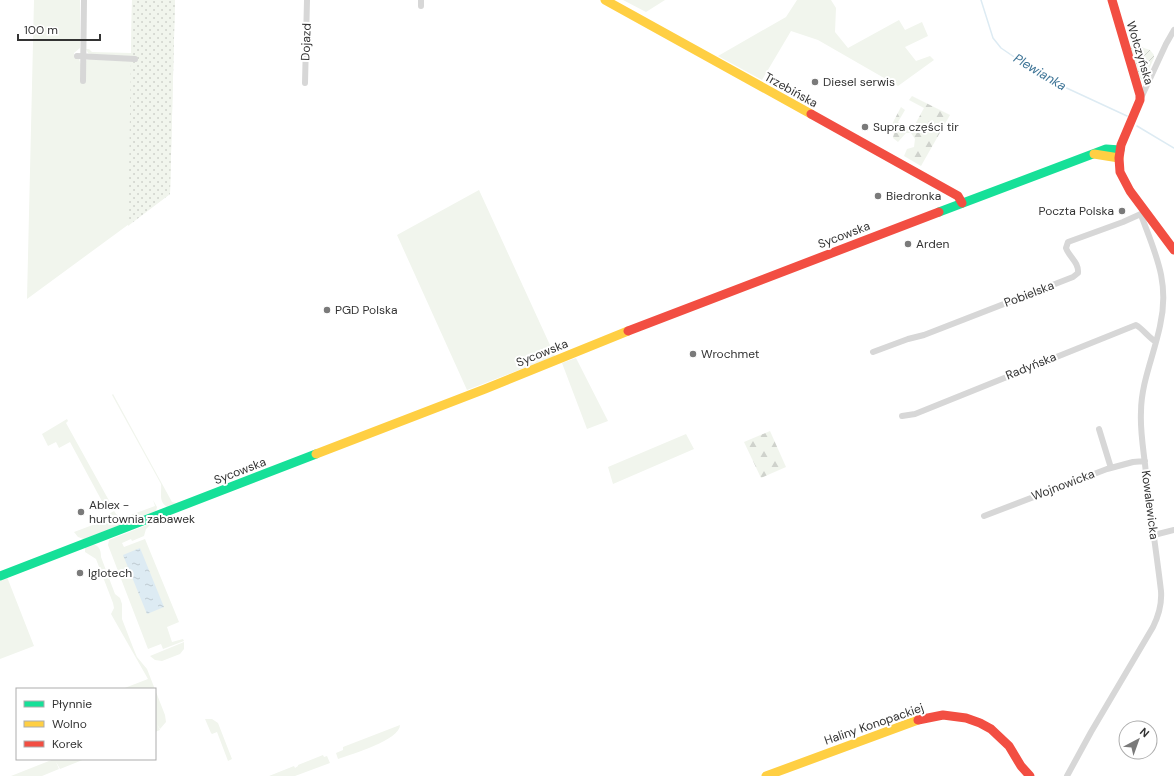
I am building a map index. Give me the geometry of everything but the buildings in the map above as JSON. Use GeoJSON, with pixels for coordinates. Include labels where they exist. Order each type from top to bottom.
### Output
{"type":"FeatureCollection","features":[{"type":"Feature","properties":{"kind":"street"},"geometry":{"type":"LineString","coordinates":[[82,81],[80,57],[84,0]]}},
{"type":"Feature","properties":{"kind":"street","name":"Dojazd"},"geometry":{"type":"LineString","coordinates":[[305,83],[307,0]]}},
{"type":"Feature","properties":{"kind":"street","name":"Trzebińska"},"geometry":{"type":"LineString","coordinates":[[605,0],[955,194],[962,203]]}},
{"type":"Feature","properties":{"kind":"street","name":"Wołczyńska"},"geometry":{"type":"LineString","coordinates":[[1112,0],[1139,91],[1140,100],[1119,154]]}},
{"type":"Feature","properties":{"kind":"street"},"geometry":{"type":"LineString","coordinates":[[1140,100],[1162,51],[1174,30]]}},
{"type":"Feature","properties":{"kind":"street"},"geometry":{"type":"LineString","coordinates":[[80,57],[135,59]]}},
{"type":"Feature","properties":{"kind":"street","name":"Sycowska"},"geometry":{"type":"LineString","coordinates":[[0,576],[485,389],[669,315],[962,203],[1106,149],[1119,154]]}},
{"type":"Feature","properties":{"kind":"street"},"geometry":{"type":"LineString","coordinates":[[1119,154],[1119,167],[1123,179],[1143,213],[1163,235],[1174,250]]}},
{"type":"Feature","properties":{"kind":"street","name":"Kowalewicka"},"geometry":{"type":"LineString","coordinates":[[1067,776],[1091,732],[1152,630],[1158,616],[1161,603],[1144,461],[1141,424],[1141,398],[1161,324],[1164,288],[1161,270],[1143,213]]}},
{"type":"Feature","properties":{"kind":"street","name":"Pobielska"},"geometry":{"type":"LineString","coordinates":[[873,352],[908,339],[924,335],[1074,277],[1078,273],[1078,270],[1072,257],[1067,252],[1066,248],[1068,242],[1143,213]]}},
{"type":"Feature","properties":{"kind":"street"},"geometry":{"type":"LineString","coordinates":[[1152,243],[1163,235]]}},
{"type":"Feature","properties":{"kind":"street","name":"Radyńska"},"geometry":{"type":"LineString","coordinates":[[902,416],[915,414],[1136,325],[1156,342]]}},
{"type":"Feature","properties":{"kind":"street"},"geometry":{"type":"LineString","coordinates":[[1099,429],[1111,468]]}},
{"type":"Feature","properties":{"kind":"street","name":"Wojnowicka"},"geometry":{"type":"LineString","coordinates":[[984,516],[1111,468],[1133,462],[1144,461]]}},
{"type":"Feature","properties":{"kind":"street"},"geometry":{"type":"LineString","coordinates":[[1154,535],[1174,530]]}},
{"type":"Feature","properties":{"kind":"street","name":"Haliny Konopackiej"},"geometry":{"type":"LineString","coordinates":[[766,776],[916,720],[943,715],[966,718],[980,723],[990,729],[1009,746],[1021,766],[1030,776]]}},
{"type":"Feature","properties":{"kind":"street","name":"Haliny Konopackiej"},"geometry":{"type":"LineString","coordinates":[[1021,766],[1023,776]]}},
{"type":"Feature","properties":{"kind":"green space"},"geometry":{"type":"Polygon","coordinates":[[[34,0],[80,0],[80,48],[74,53],[74,58],[79,59],[81,65],[91,54],[88,53],[86,49],[89,49],[92,52],[131,53],[132,0],[175,0],[170,194],[27,299],[34,0]]]}},
{"type":"Feature","properties":{"kind":"green space"},"geometry":{"type":"Polygon","coordinates":[[[132,0],[175,0],[170,194],[128,226],[132,0]]]}},
{"type":"Feature","properties":{"kind":"green space"},"geometry":{"type":"Polygon","coordinates":[[[623,0],[665,0],[646,12],[623,0]]]}},
{"type":"Feature","properties":{"kind":"green space"},"geometry":{"type":"Polygon","coordinates":[[[797,0],[831,0],[836,8],[835,32],[848,48],[899,20],[905,30],[922,22],[928,36],[905,47],[916,61],[930,56],[934,60],[898,86],[818,40],[791,31],[762,80],[718,56],[786,17],[797,0]]]}},
{"type":"Feature","properties":{"kind":"green space"},"geometry":{"type":"Polygon","coordinates":[[[1132,44],[1150,50],[1154,55],[1143,81],[1139,77],[1130,47],[1132,44]]]}},
{"type":"Feature","properties":{"kind":"green space"},"geometry":{"type":"Polygon","coordinates":[[[912,96],[950,115],[921,166],[904,156],[907,149],[914,147],[915,139],[911,133],[906,133],[898,142],[893,138],[894,131],[890,128],[901,107],[905,110],[898,122],[912,130],[924,108],[909,100],[912,96]]]}},
{"type":"Feature","properties":{"kind":"green space"},"geometry":{"type":"Polygon","coordinates":[[[479,190],[555,356],[467,390],[397,235],[479,190]]]}},
{"type":"Feature","properties":{"kind":"green space"},"geometry":{"type":"Polygon","coordinates":[[[576,358],[608,421],[587,429],[562,363],[576,358]]]}},
{"type":"Feature","properties":{"kind":"green space"},"geometry":{"type":"Polygon","coordinates":[[[113,394],[172,502],[183,502],[167,507],[162,502],[161,484],[112,395],[113,394]]]}},
{"type":"Feature","properties":{"kind":"green space"},"geometry":{"type":"Polygon","coordinates":[[[67,419],[68,421],[66,423],[112,506],[108,503],[104,505],[70,442],[59,448],[56,442],[48,446],[42,434],[67,419]]]}},
{"type":"Feature","properties":{"kind":"green space"},"geometry":{"type":"Polygon","coordinates":[[[770,431],[786,467],[761,478],[744,442],[770,431]]]}},
{"type":"Feature","properties":{"kind":"green space"},"geometry":{"type":"Polygon","coordinates":[[[686,434],[694,449],[613,484],[608,467],[686,434]]]}},
{"type":"Feature","properties":{"kind":"green space"},"geometry":{"type":"Polygon","coordinates":[[[153,500],[157,507],[156,511],[84,539],[78,537],[74,532],[106,520],[105,516],[114,511],[120,519],[155,506],[153,500]]]}},
{"type":"Feature","properties":{"kind":"green space"},"geometry":{"type":"Polygon","coordinates":[[[152,523],[146,529],[144,536],[122,543],[124,547],[145,539],[179,622],[167,627],[172,642],[183,639],[184,641],[163,649],[161,644],[148,649],[108,545],[109,540],[152,523]]]}},
{"type":"Feature","properties":{"kind":"green space"},"geometry":{"type":"Polygon","coordinates":[[[91,544],[96,545],[101,552],[101,557],[115,594],[120,598],[122,604],[122,619],[134,650],[137,657],[147,669],[155,688],[125,688],[148,679],[111,614],[114,608],[113,603],[96,559],[85,552],[85,547],[91,544]]]}},
{"type":"Feature","properties":{"kind":"green space"},"geometry":{"type":"Polygon","coordinates":[[[7,577],[34,646],[0,659],[0,580],[7,577]]]}},
{"type":"Feature","properties":{"kind":"green space"},"geometry":{"type":"Polygon","coordinates":[[[184,642],[184,649],[180,654],[162,661],[155,660],[150,656],[184,642]]]}},
{"type":"Feature","properties":{"kind":"green space"},"geometry":{"type":"Polygon","coordinates":[[[156,692],[165,715],[166,722],[160,729],[157,724],[160,730],[156,732],[156,692]]]}},
{"type":"Feature","properties":{"kind":"green space"},"geometry":{"type":"Polygon","coordinates":[[[205,719],[212,719],[218,723],[232,759],[228,761],[217,732],[211,733],[205,719]]]}},
{"type":"Feature","properties":{"kind":"green space"},"geometry":{"type":"Polygon","coordinates":[[[400,725],[398,731],[384,741],[338,759],[336,753],[343,750],[343,747],[400,725]]]}},
{"type":"Feature","properties":{"kind":"green space"},"geometry":{"type":"Polygon","coordinates":[[[323,755],[324,757],[327,756],[330,763],[295,776],[269,776],[294,766],[295,768],[298,765],[323,755]]]}},
{"type":"Feature","properties":{"kind":"green space"},"geometry":{"type":"Polygon","coordinates":[[[51,760],[82,760],[60,769],[56,762],[59,769],[42,776],[11,776],[51,760]]]}},
{"type":"Feature","properties":{"kind":"water"},"geometry":{"type":"Polygon","coordinates":[[[140,548],[164,607],[147,614],[123,555],[140,548]]]}},
{"type":"Feature","properties":{"kind":"waterway","name":"Plewianka"},"geometry":{"type":"LineString","coordinates":[[981,0],[993,38],[1001,48],[1045,78],[1127,116]]}},
{"type":"Feature","properties":{"kind":"waterway","name":"Plewianka"},"geometry":{"type":"LineString","coordinates":[[1137,126],[1174,148]]}},
{"type":"Feature","properties":{"kind":"traffic: fast"},"geometry":{"type":"LineString","coordinates":[[939,212],[1106,149],[1120,150]]}},
{"type":"Feature","properties":{"kind":"traffic: fast"},"geometry":{"type":"LineString","coordinates":[[0,576],[316,454]]}},
{"type":"Feature","properties":{"kind":"traffic: slow"},"geometry":{"type":"LineString","coordinates":[[605,0],[811,114]]}},
{"type":"Feature","properties":{"kind":"traffic: slow"},"geometry":{"type":"LineString","coordinates":[[1094,154],[1119,158]]}},
{"type":"Feature","properties":{"kind":"traffic: slow"},"geometry":{"type":"LineString","coordinates":[[316,454],[485,389],[628,331]]}},
{"type":"Feature","properties":{"kind":"traffic: slow"},"geometry":{"type":"LineString","coordinates":[[766,776],[918,720]]}},
{"type":"Feature","properties":{"kind":"traffic: jam"},"geometry":{"type":"LineString","coordinates":[[1112,0],[1140,95],[1140,100],[1121,145],[1119,158],[1120,172],[1130,191],[1174,250]]}},
{"type":"Feature","properties":{"kind":"traffic: jam"},"geometry":{"type":"LineString","coordinates":[[811,114],[958,196],[962,203]]}},
{"type":"Feature","properties":{"kind":"traffic: jam"},"geometry":{"type":"LineString","coordinates":[[628,331],[939,212]]}},
{"type":"Feature","properties":{"kind":"traffic: jam"},"geometry":{"type":"LineString","coordinates":[[918,720],[943,715],[966,718],[980,723],[991,729],[1009,746],[1021,766],[1030,776]]}},
{"type":"Feature","properties":{"kind":"place","name":"Diesel serwis"},"geometry":{"type":"Point","coordinates":[815,82]}},
{"type":"Feature","properties":{"kind":"place","name":"Supra części tir"},"geometry":{"type":"Point","coordinates":[865,127]}},
{"type":"Feature","properties":{"kind":"place","name":"Biedronka"},"geometry":{"type":"Point","coordinates":[878,196]}},
{"type":"Feature","properties":{"kind":"place","name":"Poczta Polska"},"geometry":{"type":"Point","coordinates":[1122,211]}},
{"type":"Feature","properties":{"kind":"place","name":"Arden"},"geometry":{"type":"Point","coordinates":[908,244]}},
{"type":"Feature","properties":{"kind":"place","name":"PGD Polska"},"geometry":{"type":"Point","coordinates":[327,310]}},
{"type":"Feature","properties":{"kind":"place","name":"Wrochmet"},"geometry":{"type":"Point","coordinates":[693,354]}},
{"type":"Feature","properties":{"kind":"place","name":"Ablex - hurtownia zabawek"},"geometry":{"type":"Point","coordinates":[81,512]}},
{"type":"Feature","properties":{"kind":"place","name":"Iglotech"},"geometry":{"type":"Point","coordinates":[80,573]}}]}
